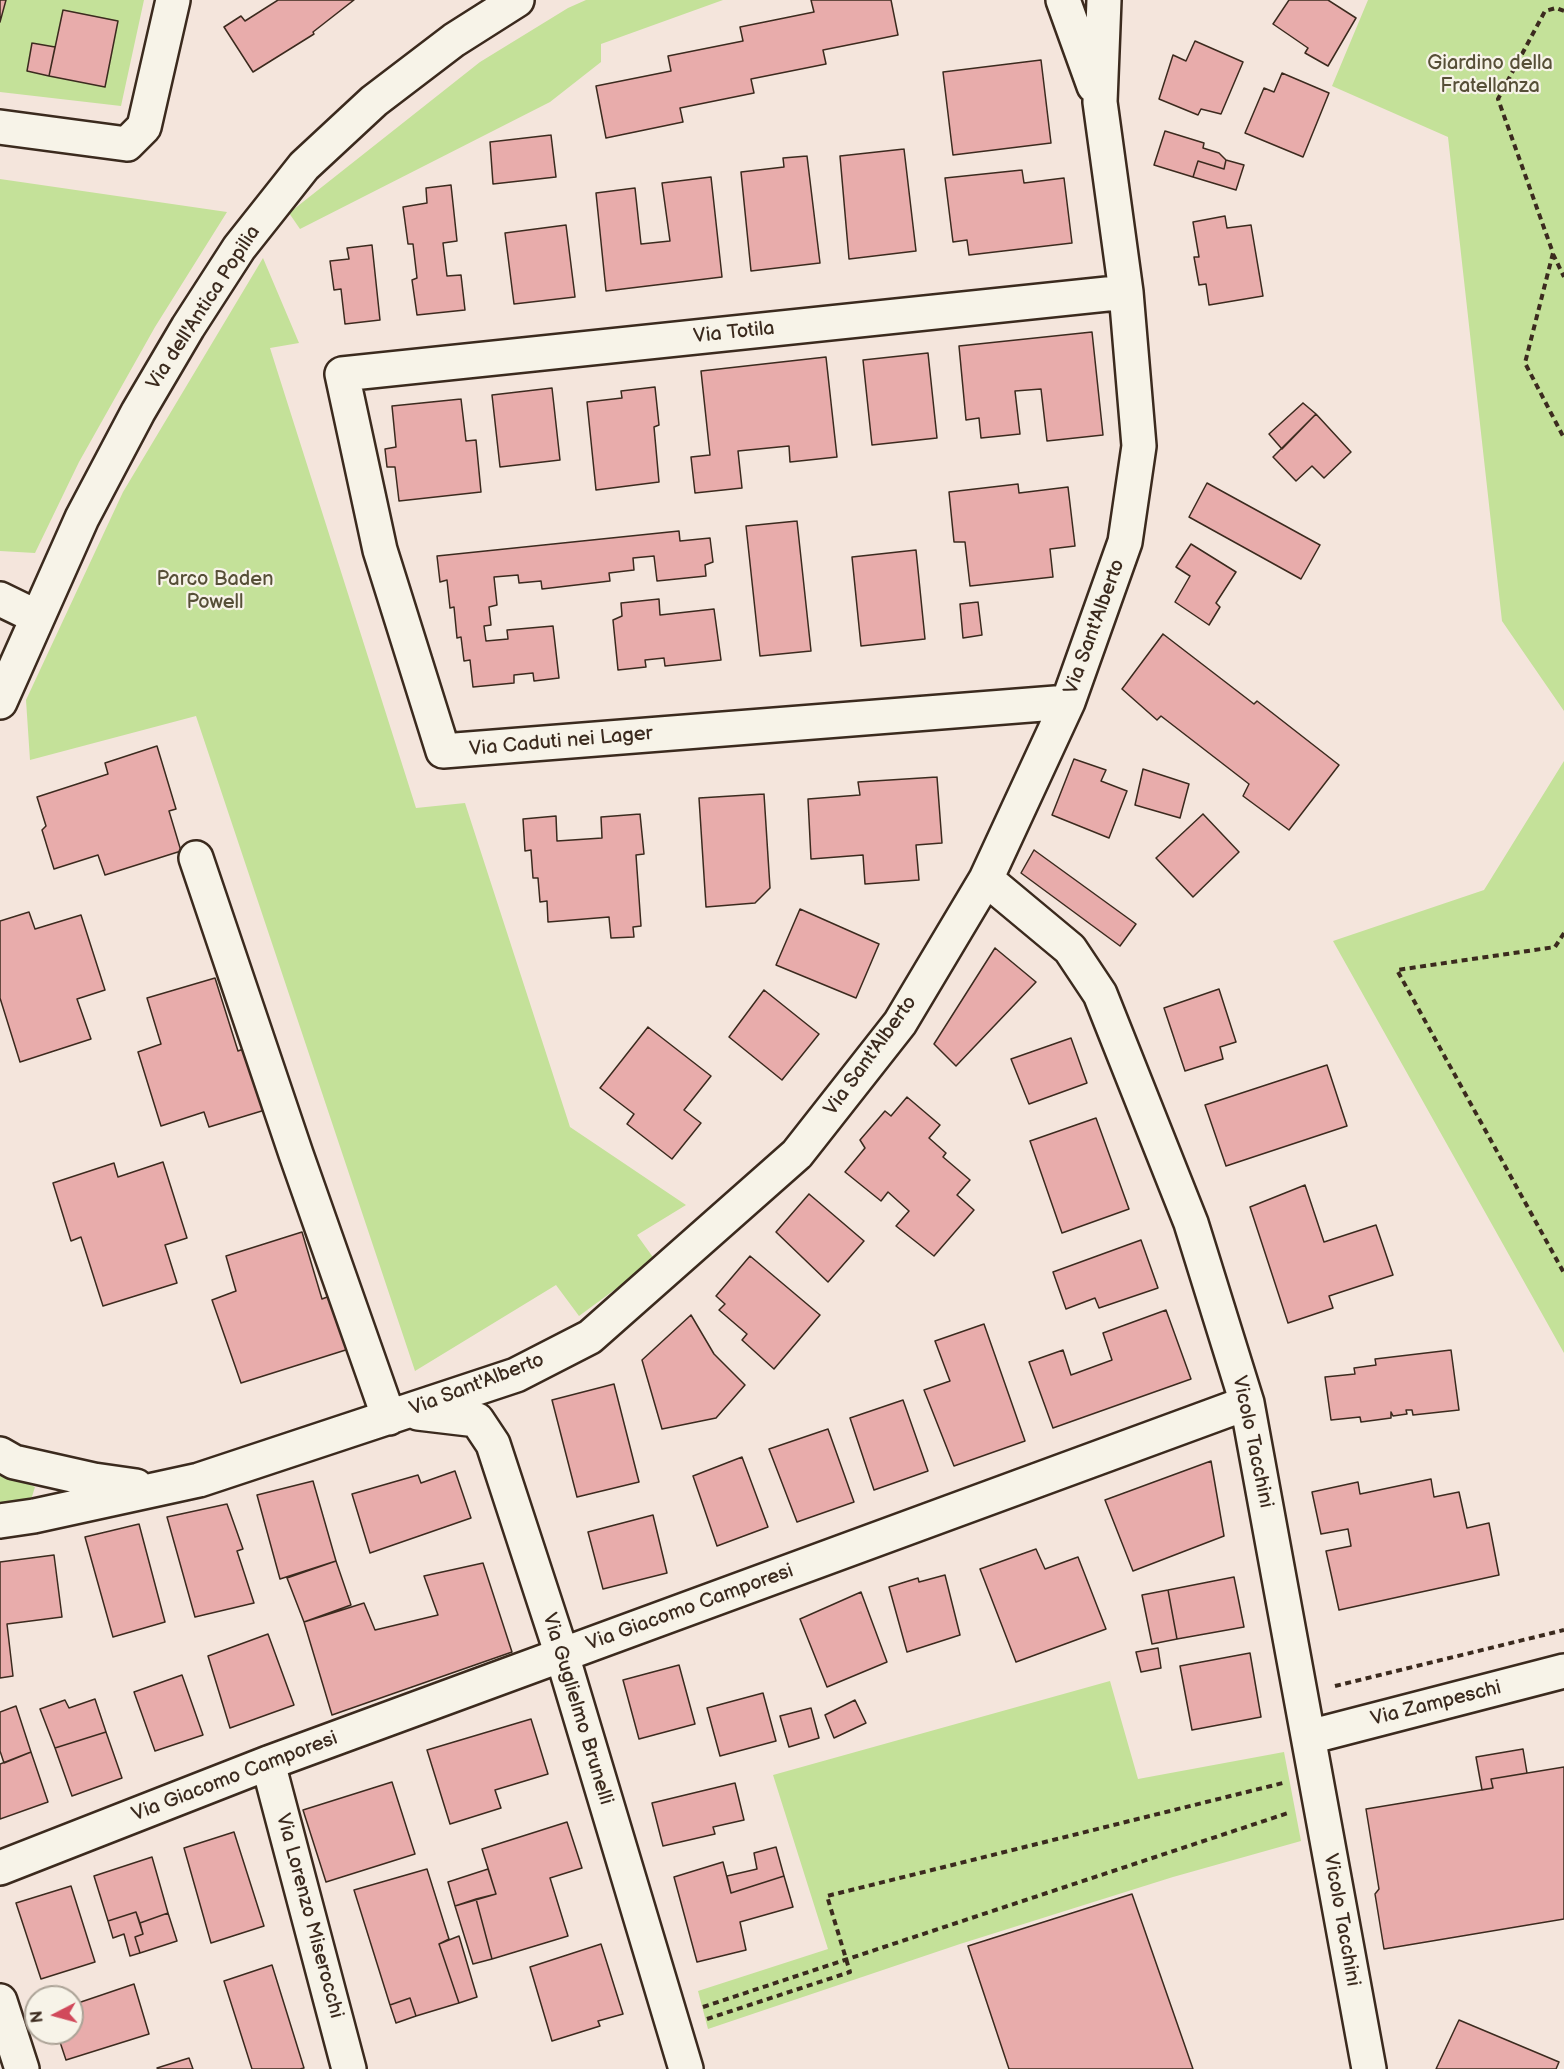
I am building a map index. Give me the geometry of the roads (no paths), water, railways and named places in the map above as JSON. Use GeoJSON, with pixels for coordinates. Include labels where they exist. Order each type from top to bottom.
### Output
{"type":"FeatureCollection","features":[{"type":"Feature","properties":{"kind":"street"},"geometry":{"type":"LineString","coordinates":[[0,127],[127,144],[144,127],[173,0]]}},
{"type":"Feature","properties":{"kind":"street","name":"Via dell'Antica Popilia"},"geometry":{"type":"LineString","coordinates":[[3,691],[82,518],[138,412],[239,248],[304,165],[374,101],[454,40],[517,0]]}},
{"type":"Feature","properties":{"kind":"street","name":"Via Sant'Alberto"},"geometry":{"type":"LineString","coordinates":[[0,1521],[34,1516],[199,1480],[516,1375],[590,1337],[797,1154],[900,1023],[986,879],[1068,702],[1125,542],[1139,446],[1126,292],[1100,102],[1104,0]]}},
{"type":"Feature","properties":{"kind":"street","name":"Via Sant'Alberto"},"geometry":{"type":"LineString","coordinates":[[1061,2],[1100,102]]}},
{"type":"Feature","properties":{"kind":"street","name":"Via Totila"},"geometry":{"type":"LineString","coordinates":[[342,374],[1126,292]]}},
{"type":"Feature","properties":{"kind":"street","name":"Via Caduti nei Lager"},"geometry":{"type":"LineString","coordinates":[[342,374],[380,550],[443,752],[1068,702]]}},
{"type":"Feature","properties":{"kind":"street"},"geometry":{"type":"LineString","coordinates":[[0,599],[37,617]]}},
{"type":"Feature","properties":{"kind":"street"},"geometry":{"type":"LineString","coordinates":[[196,858],[296,1154],[398,1415]]}},
{"type":"Feature","properties":{"kind":"street","name":"Vicolo Tacchini"},"geometry":{"type":"LineString","coordinates":[[986,879],[1070,949],[1100,994],[1191,1223],[1247,1403],[1369,2069]]}},
{"type":"Feature","properties":{"kind":"street","name":"Via Giacomo Camporesi"},"geometry":{"type":"LineString","coordinates":[[0,1868],[268,1763],[1247,1403]]}},
{"type":"Feature","properties":{"kind":"street","name":"Via Guglielmo Brunelli"},"geometry":{"type":"LineString","coordinates":[[398,1415],[477,1420],[493,1444],[561,1655],[686,2069]]}},
{"type":"Feature","properties":{"kind":"street"},"geometry":{"type":"LineString","coordinates":[[0,1454],[14,1462],[94,1480],[159,1489]]}},
{"type":"Feature","properties":{"kind":"street","name":"Via Zampeschi"},"geometry":{"type":"LineString","coordinates":[[1309,1737],[1564,1671]]}},
{"type":"Feature","properties":{"kind":"street","name":"Via Lorenzo Miserocchi"},"geometry":{"type":"LineString","coordinates":[[268,1763],[350,2069]]}},
{"type":"Feature","properties":{"kind":"street"},"geometry":{"type":"LineString","coordinates":[[0,2001],[22,2069]]}},
{"type":"Feature","properties":{"kind":"park label","name":"Giardino della Fratellanza"},"geometry":{"type":"Point","coordinates":[1490,76]}},
{"type":"Feature","properties":{"kind":"park label","name":"Parco Baden Powell"},"geometry":{"type":"Point","coordinates":[215,592]}}]}
